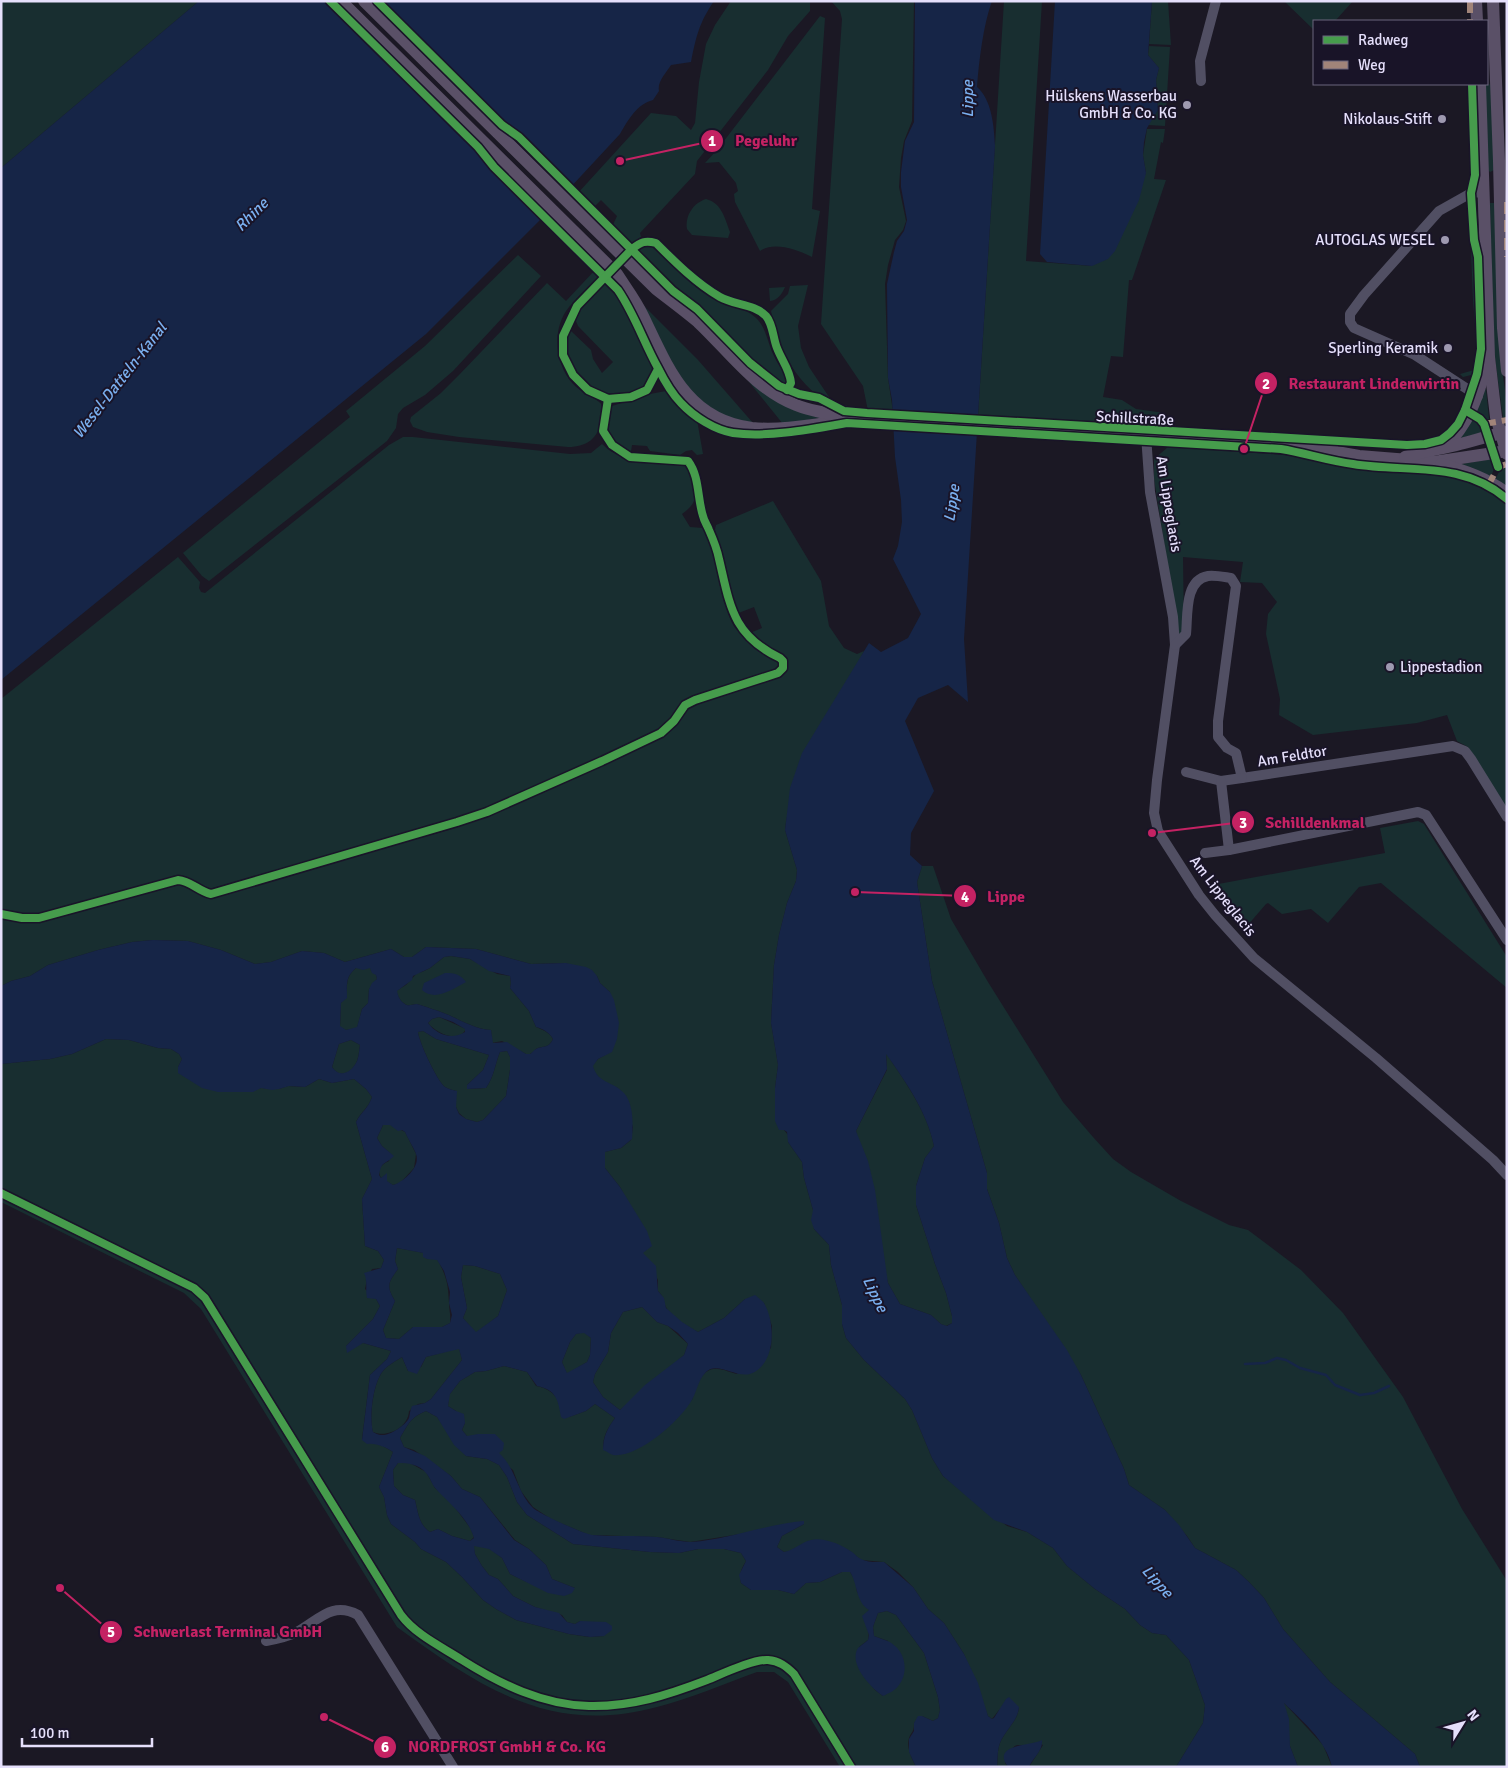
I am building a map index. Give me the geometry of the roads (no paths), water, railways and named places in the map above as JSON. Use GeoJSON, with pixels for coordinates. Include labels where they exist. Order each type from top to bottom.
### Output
{"type":"FeatureCollection","features":[{"type":"Feature","properties":{"kind":"main road"},"geometry":{"type":"LineString","coordinates":[[341,1],[617,274],[642,314],[679,386],[691,400],[708,414],[730,423],[752,428],[775,428],[867,418]]}},
{"type":"Feature","properties":{"kind":"main road"},"geometry":{"type":"LineString","coordinates":[[364,1],[628,262],[656,289],[698,322],[753,378],[780,398],[797,405],[820,412],[867,418]]}},
{"type":"Feature","properties":{"kind":"main road"},"geometry":{"type":"LineString","coordinates":[[1476,1],[1477,20]]}},
{"type":"Feature","properties":{"kind":"main road"},"geometry":{"type":"LineString","coordinates":[[1493,1],[1503,192],[1501,278],[1506,365]]}},
{"type":"Feature","properties":{"kind":"main road"},"geometry":{"type":"LineString","coordinates":[[1480,85],[1489,357],[1492,389],[1506,452]]}},
{"type":"Feature","properties":{"kind":"main road"},"geometry":{"type":"LineString","coordinates":[[1483,192],[1503,192]]}},
{"type":"Feature","properties":{"kind":"main road"},"geometry":{"type":"LineString","coordinates":[[1443,448],[1455,438],[1462,428],[1478,396],[1489,357]]}},
{"type":"Feature","properties":{"kind":"main road","name":"Schillstraße"},"geometry":{"type":"LineString","coordinates":[[867,418],[1291,444],[1359,456],[1434,462],[1506,452]]}},
{"type":"Feature","properties":{"kind":"main road","name":"Schillstraße"},"geometry":{"type":"LineString","coordinates":[[1401,459],[1422,452],[1503,433]]}},
{"type":"Feature","properties":{"kind":"main road"},"geometry":{"type":"LineString","coordinates":[[1434,462],[1469,472],[1491,482],[1507,493]]}},
{"type":"Feature","properties":{"kind":"street"},"geometry":{"type":"LineString","coordinates":[[1201,81],[1200,61],[1216,1]]}},
{"type":"Feature","properties":{"kind":"street"},"geometry":{"type":"LineString","coordinates":[[1478,396],[1415,356],[1354,328],[1350,322],[1350,314],[1364,295],[1439,211],[1471,193],[1483,192]]}},
{"type":"Feature","properties":{"kind":"street","name":"Am Lippeglacis"},"geometry":{"type":"LineString","coordinates":[[1146,435],[1150,492],[1173,617],[1175,644],[1157,780],[1154,813],[1158,831],[1177,862],[1215,915],[1254,958],[1376,1058],[1493,1160],[1507,1175]]}},
{"type":"Feature","properties":{"kind":"street","name":"Am Feldtor"},"geometry":{"type":"LineString","coordinates":[[1175,644],[1186,634],[1189,595],[1198,580],[1211,576],[1231,578],[1236,586],[1218,722],[1218,738],[1227,748],[1236,753],[1242,778],[1453,746],[1464,751],[1471,759],[1507,817]]}},
{"type":"Feature","properties":{"kind":"street"},"geometry":{"type":"LineString","coordinates":[[1186,772],[1221,781],[1242,778]]}},
{"type":"Feature","properties":{"kind":"street"},"geometry":{"type":"LineString","coordinates":[[1221,781],[1229,850]]}},
{"type":"Feature","properties":{"kind":"street"},"geometry":{"type":"LineString","coordinates":[[1205,852],[1229,850],[1418,812],[1426,815],[1507,940]]}},
{"type":"Feature","properties":{"kind":"street"},"geometry":{"type":"LineString","coordinates":[[266,1641],[288,1636],[337,1609],[348,1610],[358,1615],[453,1767]]}},
{"type":"Feature","properties":{"kind":"water"},"geometry":{"type":"Polygon","coordinates":[[[199,1],[714,1],[699,30],[691,62],[671,65],[661,81],[659,91],[653,100],[638,109],[620,134],[542,218],[426,334],[1,680],[1,168],[199,1]]]}},
{"type":"Feature","properties":{"kind":"water","name":"Lippe"},"geometry":{"type":"Polygon","coordinates":[[[915,1],[992,1],[984,32],[977,87],[982,92],[989,106],[993,122],[995,146],[964,639],[968,702],[948,685],[918,698],[905,721],[934,791],[911,833],[910,855],[922,866],[917,882],[932,981],[987,1173],[987,1189],[999,1223],[1007,1258],[1015,1275],[1067,1350],[1081,1375],[1124,1469],[1129,1485],[1165,1510],[1179,1525],[1195,1548],[1236,1570],[1249,1582],[1264,1598],[1283,1629],[1330,1682],[1415,1754],[1420,1767],[1332,1767],[1329,1757],[1319,1740],[1306,1724],[1284,1703],[1289,1719],[1290,1746],[1298,1767],[1176,1767],[1203,1723],[1205,1705],[1189,1660],[1166,1635],[1152,1633],[1140,1625],[1125,1609],[1095,1589],[1067,1566],[1053,1548],[1027,1532],[994,1520],[943,1476],[932,1458],[912,1410],[905,1399],[864,1360],[846,1338],[842,1324],[842,1305],[831,1265],[829,1245],[814,1229],[811,1220],[813,1210],[804,1178],[802,1162],[788,1142],[787,1132],[779,1130],[775,1121],[775,1088],[778,1065],[771,1023],[774,965],[779,935],[787,903],[796,881],[797,870],[785,830],[790,788],[802,753],[869,643],[881,652],[908,638],[921,614],[893,559],[898,546],[902,522],[895,457],[892,400],[888,378],[887,284],[897,241],[904,231],[907,220],[901,187],[901,172],[905,141],[914,122],[915,1]],[[886,1054],[887,1069],[856,1131],[868,1161],[875,1190],[888,1283],[900,1304],[931,1315],[941,1324],[947,1326],[952,1323],[952,1316],[916,1205],[916,1186],[925,1158],[934,1146],[921,1109],[886,1054]]]}},
{"type":"Feature","properties":{"kind":"water"},"geometry":{"type":"Polygon","coordinates":[[[1055,1],[1152,1],[1148,55],[1159,68],[1156,80],[1158,110],[1147,128],[1144,142],[1143,155],[1146,173],[1139,200],[1115,251],[1108,259],[1092,266],[1047,262],[1040,254],[1055,1]]]}},
{"type":"Feature","properties":{"kind":"water"},"geometry":{"type":"Polygon","coordinates":[[[153,940],[188,941],[221,950],[255,964],[271,962],[302,951],[324,953],[345,962],[391,949],[404,957],[412,957],[426,947],[476,949],[531,964],[566,963],[592,970],[600,983],[610,992],[614,1000],[619,1023],[617,1039],[612,1052],[598,1059],[593,1066],[598,1076],[624,1093],[630,1103],[633,1122],[632,1139],[621,1148],[605,1152],[605,1168],[620,1187],[647,1231],[652,1246],[643,1253],[656,1266],[658,1291],[664,1298],[666,1308],[682,1322],[698,1332],[724,1318],[745,1299],[755,1295],[764,1303],[771,1321],[772,1332],[769,1353],[759,1369],[750,1374],[739,1374],[716,1368],[710,1369],[701,1379],[690,1403],[667,1429],[645,1445],[623,1454],[613,1455],[603,1450],[606,1433],[615,1418],[595,1404],[586,1411],[564,1419],[561,1417],[555,1396],[548,1390],[537,1386],[527,1372],[504,1366],[475,1372],[460,1381],[450,1394],[448,1406],[464,1414],[465,1423],[462,1430],[467,1436],[495,1434],[504,1443],[503,1450],[499,1453],[505,1459],[523,1495],[533,1508],[587,1534],[657,1537],[691,1542],[804,1521],[804,1524],[782,1536],[777,1547],[784,1552],[807,1541],[816,1539],[833,1542],[864,1560],[884,1562],[913,1587],[928,1609],[944,1623],[964,1654],[978,1683],[988,1716],[992,1719],[994,1718],[1009,1697],[1019,1707],[1014,1721],[1000,1743],[997,1767],[916,1767],[909,1752],[909,1739],[914,1731],[914,1723],[918,1716],[933,1721],[938,1718],[940,1710],[938,1697],[924,1653],[896,1615],[887,1611],[878,1613],[873,1627],[874,1636],[890,1642],[899,1650],[902,1654],[905,1670],[902,1681],[897,1687],[892,1692],[883,1696],[867,1682],[858,1668],[856,1654],[858,1648],[868,1640],[869,1635],[862,1616],[869,1610],[861,1602],[850,1572],[842,1572],[820,1582],[806,1583],[794,1594],[778,1590],[751,1590],[741,1583],[739,1575],[746,1561],[741,1553],[724,1549],[698,1549],[679,1553],[650,1552],[573,1544],[527,1515],[517,1502],[507,1477],[499,1465],[487,1459],[466,1456],[454,1445],[437,1417],[426,1411],[413,1419],[406,1428],[400,1438],[404,1447],[425,1456],[451,1476],[462,1489],[480,1497],[514,1540],[529,1549],[546,1565],[552,1579],[575,1588],[572,1593],[564,1596],[548,1593],[510,1574],[502,1558],[489,1549],[474,1546],[475,1554],[489,1575],[498,1579],[513,1596],[535,1607],[559,1613],[567,1622],[575,1624],[580,1621],[606,1622],[612,1626],[612,1630],[604,1636],[590,1637],[569,1634],[516,1620],[483,1600],[446,1562],[421,1549],[415,1542],[391,1524],[387,1515],[384,1497],[379,1487],[393,1452],[381,1446],[367,1444],[362,1440],[370,1375],[387,1359],[391,1351],[363,1343],[347,1353],[346,1346],[373,1319],[380,1306],[376,1299],[367,1298],[364,1273],[381,1268],[384,1260],[378,1251],[365,1246],[362,1199],[372,1179],[356,1122],[369,1105],[372,1097],[366,1089],[354,1079],[332,1083],[319,1079],[305,1087],[289,1086],[272,1090],[261,1088],[253,1092],[218,1092],[202,1088],[178,1073],[178,1067],[182,1059],[179,1054],[171,1049],[158,1048],[129,1040],[106,1039],[72,1054],[50,1059],[1,1064],[1,986],[30,976],[48,965],[132,942],[153,940]],[[451,956],[444,957],[430,968],[413,976],[412,980],[397,991],[403,1003],[422,1005],[476,1027],[491,1030],[493,1043],[507,1042],[526,1054],[548,1046],[553,1039],[546,1031],[536,1027],[529,1011],[510,988],[510,976],[489,971],[470,959],[451,956]],[[356,968],[347,982],[347,998],[341,1003],[340,1026],[346,1030],[357,1027],[362,1009],[368,1003],[369,989],[377,979],[370,968],[363,970],[356,968]],[[439,1017],[432,1019],[428,1023],[440,1033],[450,1036],[465,1032],[465,1029],[453,1022],[439,1017]],[[423,1031],[418,1032],[433,1070],[442,1083],[446,1088],[457,1091],[456,1107],[459,1114],[466,1119],[477,1122],[483,1120],[506,1096],[510,1070],[510,1057],[507,1051],[500,1052],[493,1075],[486,1088],[467,1089],[467,1085],[483,1070],[489,1055],[436,1039],[423,1031]],[[351,1040],[339,1044],[332,1067],[335,1071],[346,1073],[355,1065],[360,1045],[351,1040]],[[383,1125],[377,1138],[382,1146],[394,1156],[382,1165],[379,1175],[381,1178],[387,1173],[387,1181],[393,1185],[402,1181],[414,1169],[417,1159],[405,1132],[402,1130],[398,1131],[390,1125],[383,1125]],[[397,1248],[395,1261],[398,1269],[389,1285],[390,1292],[395,1301],[383,1330],[386,1338],[399,1339],[413,1327],[442,1327],[450,1323],[452,1315],[449,1303],[450,1292],[444,1271],[437,1260],[423,1257],[423,1253],[397,1248]],[[463,1265],[461,1277],[467,1308],[463,1318],[476,1332],[498,1316],[507,1290],[500,1274],[475,1266],[463,1265]],[[642,1307],[623,1312],[611,1333],[608,1352],[595,1374],[593,1382],[603,1397],[620,1410],[645,1385],[684,1355],[688,1344],[678,1333],[668,1326],[657,1322],[642,1307]],[[584,1333],[576,1334],[570,1342],[562,1362],[567,1373],[587,1362],[590,1355],[591,1338],[584,1333]],[[459,1349],[426,1357],[417,1374],[408,1371],[402,1357],[387,1367],[380,1376],[373,1400],[371,1418],[373,1432],[384,1435],[397,1430],[409,1418],[412,1406],[425,1403],[431,1399],[462,1360],[459,1349]],[[398,1463],[393,1470],[394,1486],[403,1495],[415,1500],[421,1522],[430,1532],[438,1529],[452,1536],[470,1541],[474,1538],[468,1524],[435,1487],[423,1470],[406,1463],[398,1463]]]}},
{"type":"Feature","properties":{"kind":"water"},"geometry":{"type":"Polygon","coordinates":[[[445,973],[452,973],[462,977],[466,982],[438,995],[422,990],[424,983],[445,973]]]}},
{"type":"Feature","properties":{"kind":"water"},"geometry":{"type":"Polygon","coordinates":[[[1042,1740],[1039,1751],[1029,1767],[1008,1767],[1004,1759],[1009,1749],[1042,1740]]]}},
{"type":"Feature","properties":{"kind":"waterway"},"geometry":{"type":"LineString","coordinates":[[1245,1364],[1265,1363],[1277,1358],[1286,1360],[1300,1368],[1326,1375],[1335,1385],[1360,1395],[1374,1393],[1389,1386]]}},
{"type":"Feature","properties":{"kind":"place","name":"Hülskens Wasserbau GmbH & Co. KG"},"geometry":{"type":"Point","coordinates":[1187,105]}},
{"type":"Feature","properties":{"kind":"place","name":"Nikolaus-Stift"},"geometry":{"type":"Point","coordinates":[1442,119]}},
{"type":"Feature","properties":{"kind":"place","name":"Pegeluhr"},"geometry":{"type":"Point","coordinates":[620,161]}},
{"type":"Feature","properties":{"kind":"place","name":"AUTOGLAS WESEL"},"geometry":{"type":"Point","coordinates":[1445,240]}},
{"type":"Feature","properties":{"kind":"place","name":"Sperling Keramik"},"geometry":{"type":"Point","coordinates":[1448,348]}},
{"type":"Feature","properties":{"kind":"place","name":"Restaurant Lindenwirtin"},"geometry":{"type":"Point","coordinates":[1244,449]}},
{"type":"Feature","properties":{"kind":"place","name":"Lippestadion"},"geometry":{"type":"Point","coordinates":[1390,667]}},
{"type":"Feature","properties":{"kind":"place","name":"Schilldenkmal"},"geometry":{"type":"Point","coordinates":[1152,833]}},
{"type":"Feature","properties":{"kind":"place","name":"Lippe"},"geometry":{"type":"Point","coordinates":[855,892]}},
{"type":"Feature","properties":{"kind":"place","name":"Schwerlast Terminal GmbH"},"geometry":{"type":"Point","coordinates":[60,1588]}},
{"type":"Feature","properties":{"kind":"place","name":"NORDFROST GmbH & Co. KG"},"geometry":{"type":"Point","coordinates":[324,1717]}},
{"type":"Feature","properties":{"kind":"water label","name":"Rhine"},"geometry":{"type":"Point","coordinates":[251,214]}},
{"type":"Feature","properties":{"kind":"water label","name":"Wesel-Datteln-Kanal"},"geometry":{"type":"Point","coordinates":[119,380]}}]}
